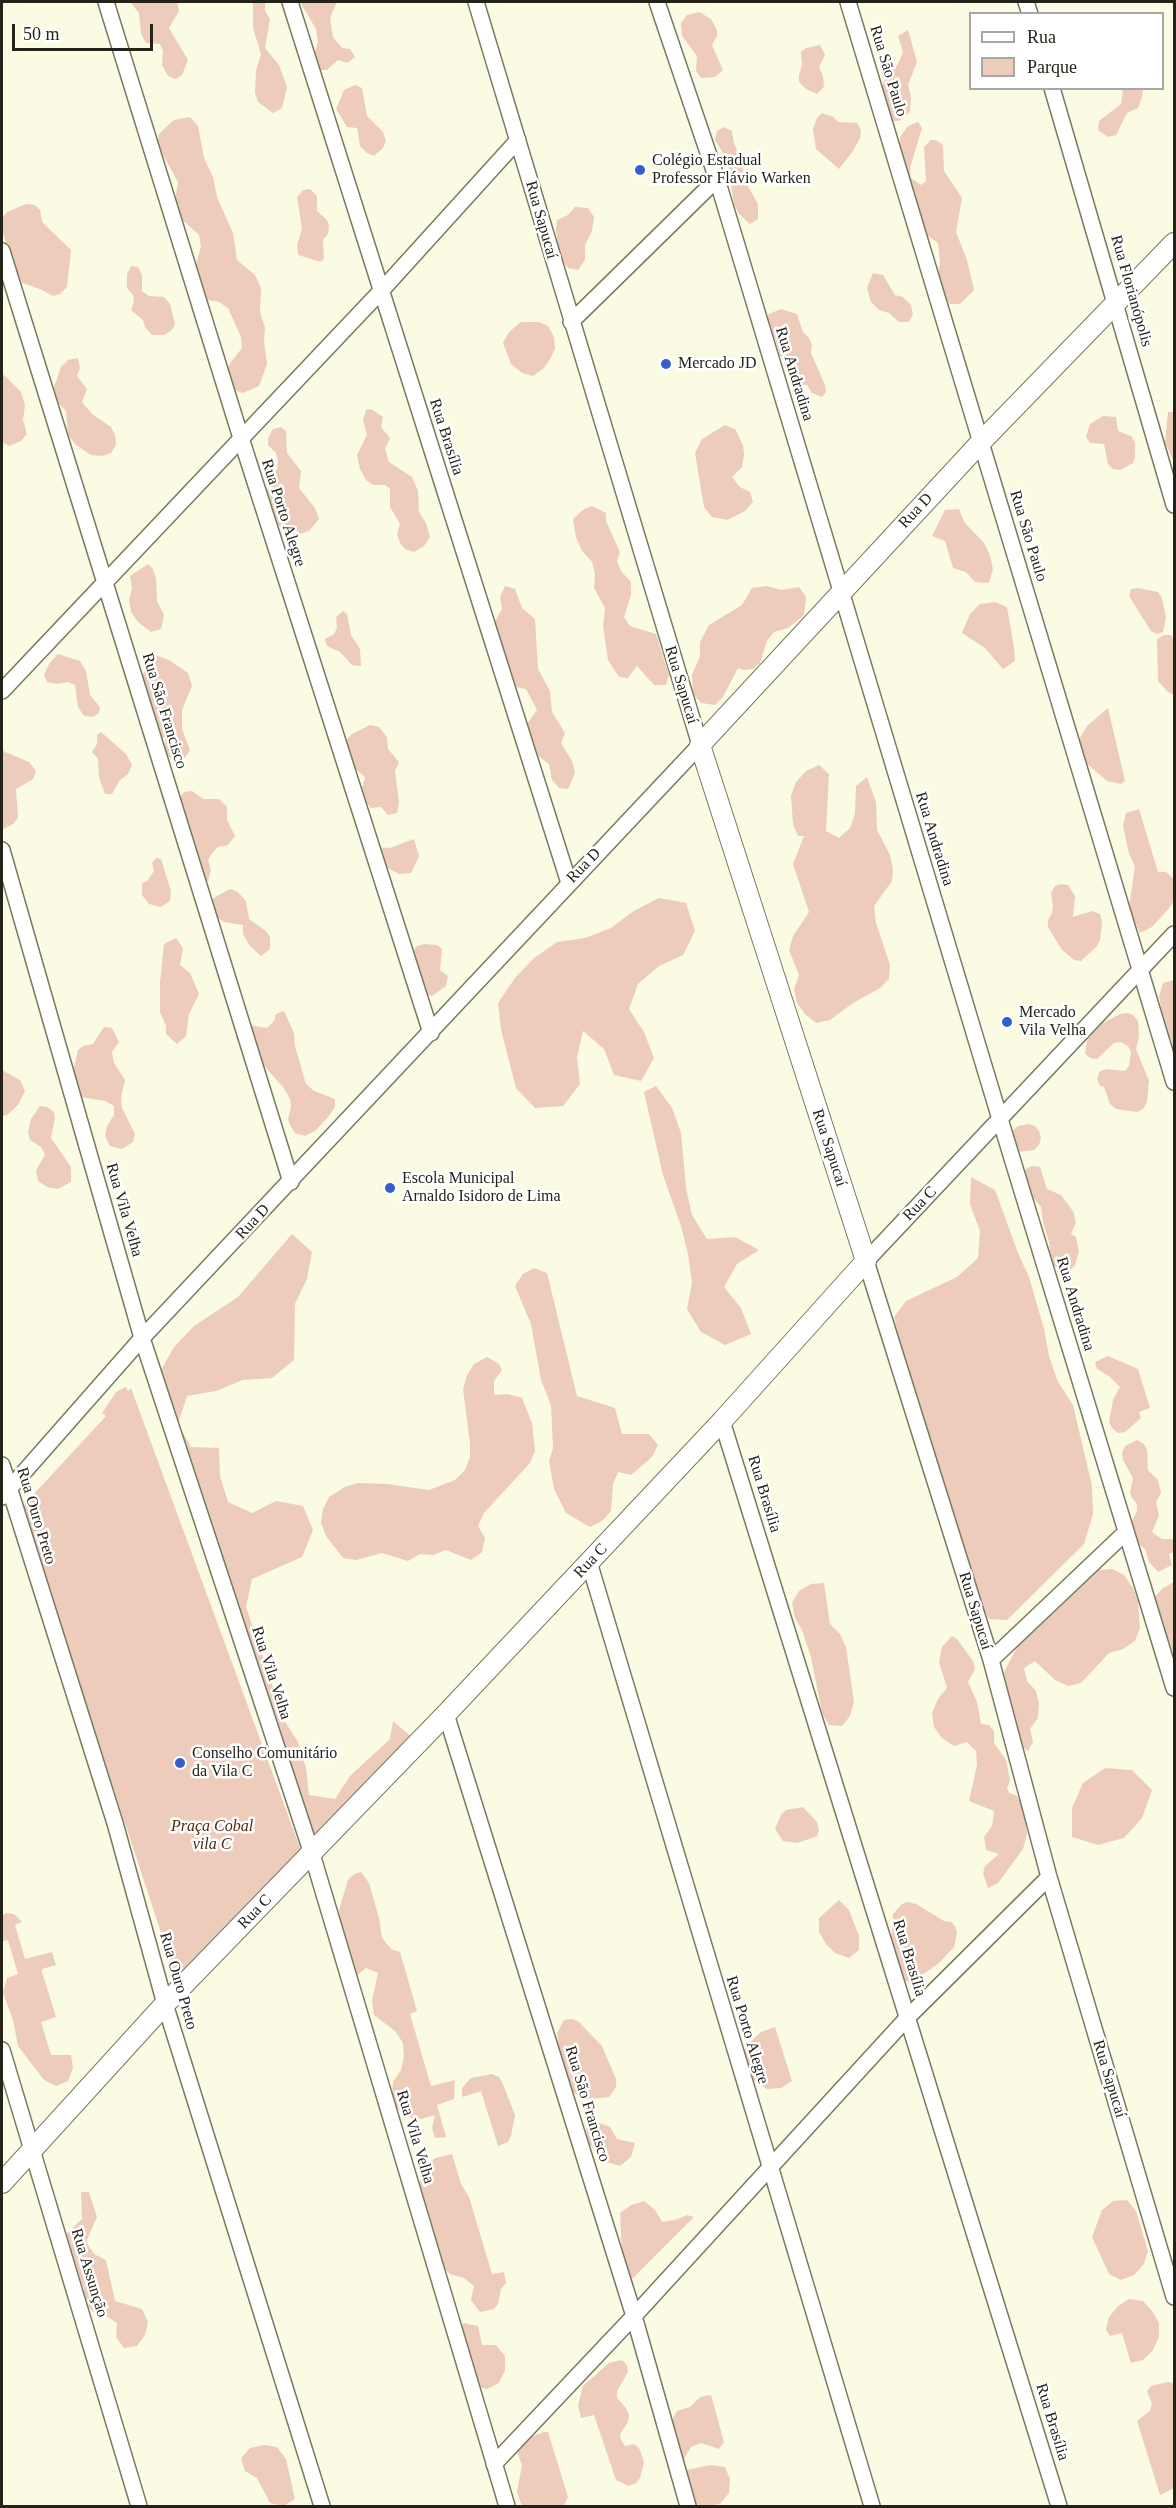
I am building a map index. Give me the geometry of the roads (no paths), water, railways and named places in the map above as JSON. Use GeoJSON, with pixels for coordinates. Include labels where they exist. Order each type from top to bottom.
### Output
{"type":"FeatureCollection","features":[{"type":"Feature","properties":{"kind":"street","name":"Rua Porto Alegre"},"geometry":{"type":"LineString","coordinates":[[106,2],[241,438],[432,1033]]}},
{"type":"Feature","properties":{"kind":"street","name":"Rua Brasília"},"geometry":{"type":"LineString","coordinates":[[290,2],[569,883]]}},
{"type":"Feature","properties":{"kind":"street","name":"Rua Sapucaí"},"geometry":{"type":"LineString","coordinates":[[476,2],[700,746],[866,1261],[991,1660],[1049,1877],[1174,2297]]}},
{"type":"Feature","properties":{"kind":"street","name":"Rua Andradina"},"geometry":{"type":"LineString","coordinates":[[657,2],[717,178],[1174,1688]]}},
{"type":"Feature","properties":{"kind":"street","name":"Rua São Paulo"},"geometry":{"type":"LineString","coordinates":[[848,2],[1174,1082]]}},
{"type":"Feature","properties":{"kind":"street","name":"Rua Florianópolis"},"geometry":{"type":"LineString","coordinates":[[1053,90],[1174,505]]}},
{"type":"Feature","properties":{"kind":"street"},"geometry":{"type":"LineString","coordinates":[[2,691],[381,291],[518,140]]}},
{"type":"Feature","properties":{"kind":"street"},"geometry":{"type":"LineString","coordinates":[[571,322],[717,178]]}},
{"type":"Feature","properties":{"kind":"street","name":"Rua D"},"geometry":{"type":"LineString","coordinates":[[5,1493],[142,1338],[432,1033],[981,442],[1174,243]]}},
{"type":"Feature","properties":{"kind":"street","name":"Rua São Francisco"},"geometry":{"type":"LineString","coordinates":[[2,251],[291,1182]]}},
{"type":"Feature","properties":{"kind":"street","name":"Rua Vila Velha"},"geometry":{"type":"LineString","coordinates":[[2,850],[142,1338],[312,1854],[507,2506]]}},
{"type":"Feature","properties":{"kind":"street","name":"Rua C"},"geometry":{"type":"LineString","coordinates":[[2,2183],[165,2004],[446,1714],[722,1421],[866,1261],[1174,934]]}},
{"type":"Feature","properties":{"kind":"street","name":"Rua Brasília"},"geometry":{"type":"LineString","coordinates":[[722,1421],[1059,2506]]}},
{"type":"Feature","properties":{"kind":"street","name":"Rua Ouro Preto"},"geometry":{"type":"LineString","coordinates":[[2,1465],[5,1493],[115,1823],[165,2004],[322,2506]]}},
{"type":"Feature","properties":{"kind":"street"},"geometry":{"type":"LineString","coordinates":[[991,1660],[1126,1532]]}},
{"type":"Feature","properties":{"kind":"street","name":"Rua Porto Alegre"},"geometry":{"type":"LineString","coordinates":[[589,1562],[872,2506]]}},
{"type":"Feature","properties":{"kind":"street","name":"Rua São Francisco"},"geometry":{"type":"LineString","coordinates":[[446,1714],[634,2316],[688,2506]]}},
{"type":"Feature","properties":{"kind":"street"},"geometry":{"type":"LineString","coordinates":[[494,2464],[634,2316],[908,2017],[1049,1877]]}},
{"type":"Feature","properties":{"kind":"street","name":"Rua Assunção"},"geometry":{"type":"LineString","coordinates":[[2,2050],[140,2506]]}},
{"type":"Feature","properties":{"kind":"place","name":"Colégio Estadual Professor Flávio Warken"},"geometry":{"type":"Point","coordinates":[640,170]}},
{"type":"Feature","properties":{"kind":"place","name":"Mercado JD"},"geometry":{"type":"Point","coordinates":[666,364]}},
{"type":"Feature","properties":{"kind":"place","name":"Mercado Vila Velha"},"geometry":{"type":"Point","coordinates":[1007,1022]}},
{"type":"Feature","properties":{"kind":"place","name":"Escola Municipal Arnaldo Isidoro de Lima"},"geometry":{"type":"Point","coordinates":[390,1188]}},
{"type":"Feature","properties":{"kind":"place","name":"Conselho Comunitário da Vila C"},"geometry":{"type":"Point","coordinates":[180,1763]}},
{"type":"Feature","properties":{"kind":"park label","name":"Praça Cobal vila C"},"geometry":{"type":"Point","coordinates":[212,1836]}}]}
